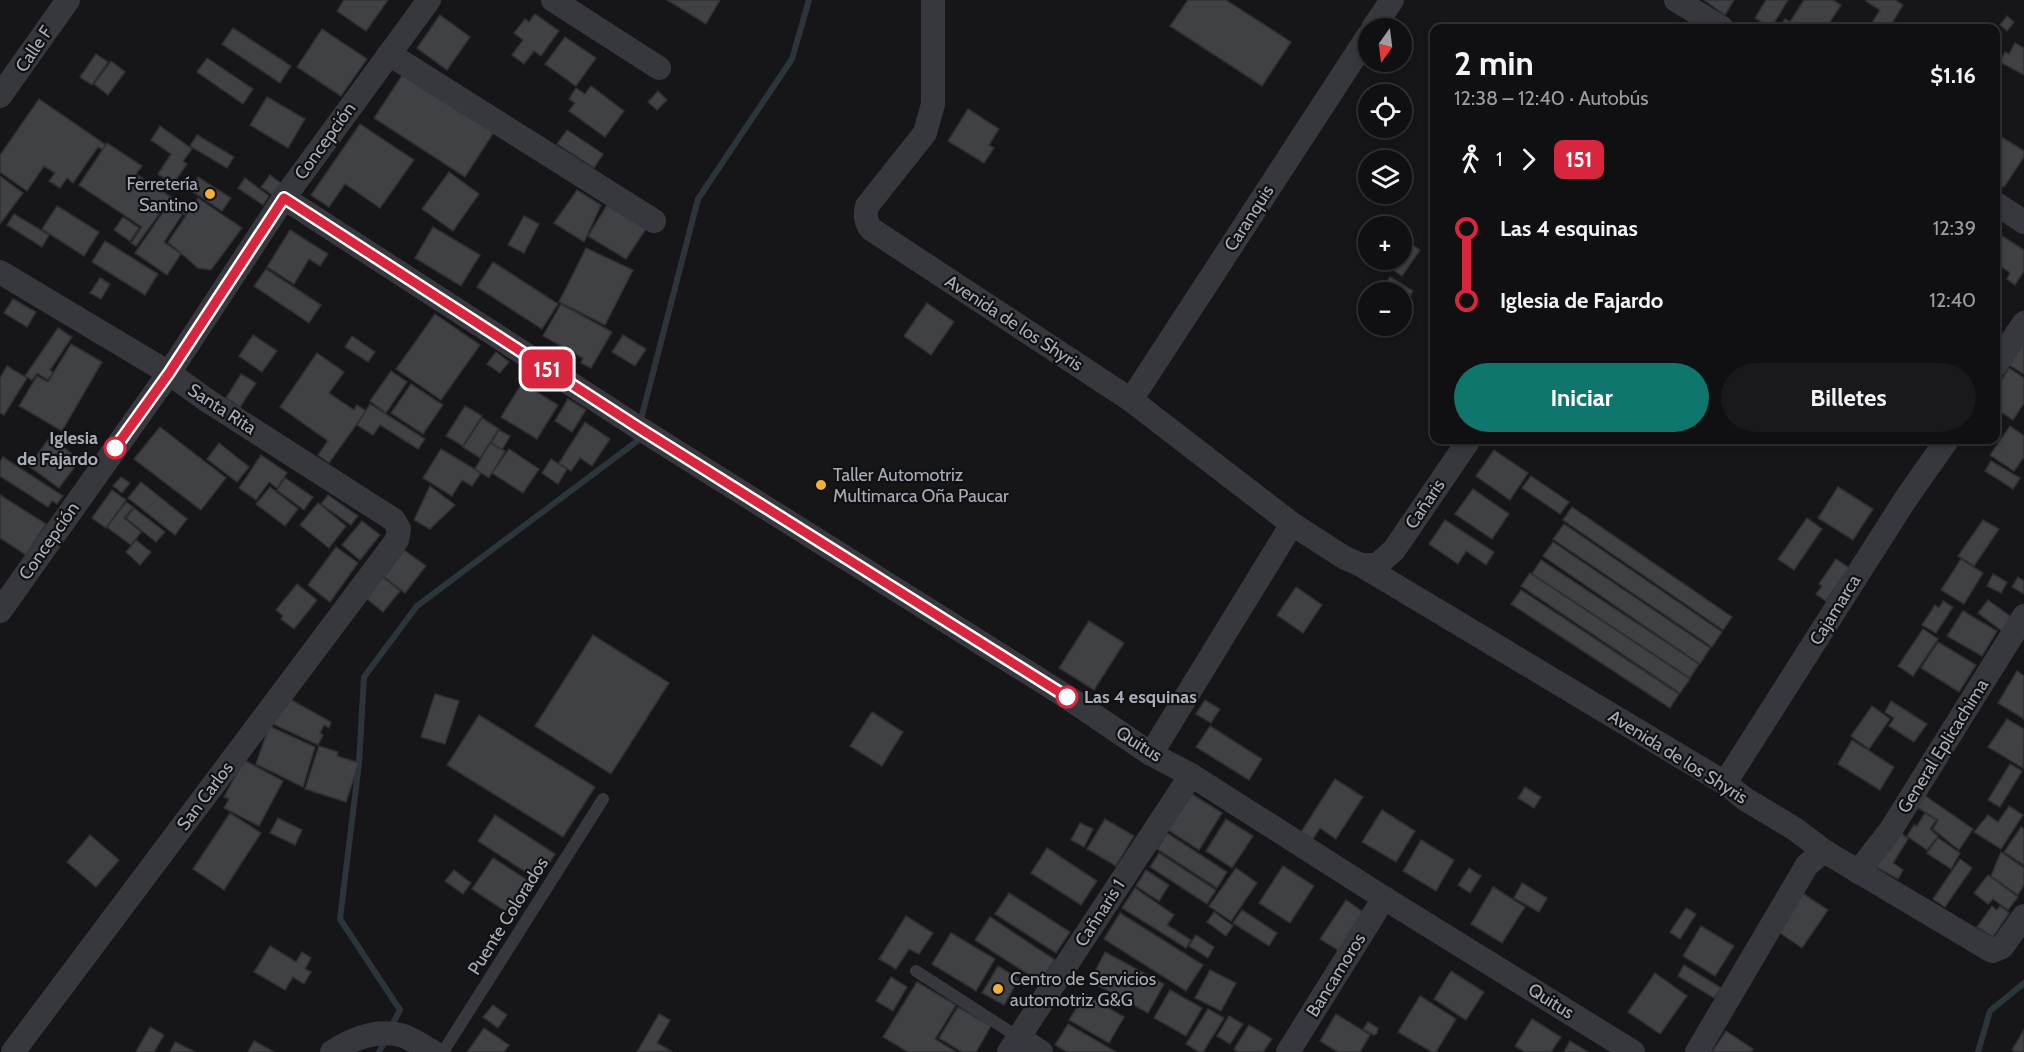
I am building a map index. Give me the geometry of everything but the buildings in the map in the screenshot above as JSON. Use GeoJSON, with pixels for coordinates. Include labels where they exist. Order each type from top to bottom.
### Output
{"type":"FeatureCollection","features":[{"type":"Feature","properties":{"kind":"street","name":"Calle F"},"geometry":{"type":"LineString","coordinates":[[0,96],[8,69],[68,0]]}},
{"type":"Feature","properties":{"kind":"street","name":"Concepción"},"geometry":{"type":"LineString","coordinates":[[0,611],[169,373],[284,198],[429,0]]}},
{"type":"Feature","properties":{"kind":"street"},"geometry":{"type":"LineString","coordinates":[[553,0],[658,68]]}},
{"type":"Feature","properties":{"kind":"street","name":"Avenida de los Shyris"},"geometry":{"type":"LineString","coordinates":[[933,0],[933,104],[925,133],[867,206],[866,222],[871,229],[1131,400],[1292,524],[1345,558],[1369,565],[1725,783],[1745,799],[1795,829],[1824,852],[1992,951],[2002,947],[2024,916]]}},
{"type":"Feature","properties":{"kind":"street"},"geometry":{"type":"LineString","coordinates":[[1380,18],[1392,0]]}},
{"type":"Feature","properties":{"kind":"street"},"geometry":{"type":"LineString","coordinates":[[1676,0],[1715,24]]}},
{"type":"Feature","properties":{"kind":"street","name":"Caranquis"},"geometry":{"type":"LineString","coordinates":[[1131,400],[1358,51]]}},
{"type":"Feature","properties":{"kind":"street"},"geometry":{"type":"LineString","coordinates":[[389,54],[654,221]]}},
{"type":"Feature","properties":{"kind":"street","name":"Quitus"},"geometry":{"type":"LineString","coordinates":[[284,198],[639,428],[1067,697],[1151,754],[1191,774],[1384,898],[1633,1052]]}},
{"type":"Feature","properties":{"kind":"street"},"geometry":{"type":"LineString","coordinates":[[2000,206],[2023,218]]}},
{"type":"Feature","properties":{"kind":"street","name":"Santa Rita"},"geometry":{"type":"LineString","coordinates":[[0,272],[169,373],[208,401],[394,520],[399,530],[397,540]]}},
{"type":"Feature","properties":{"kind":"street"},"geometry":{"type":"LineString","coordinates":[[2000,358],[2024,322]]}},
{"type":"Feature","properties":{"kind":"street","name":"Cañaris"},"geometry":{"type":"LineString","coordinates":[[1369,565],[1394,550],[1466,444]]}},
{"type":"Feature","properties":{"kind":"street","name":"Cajamarca"},"geometry":{"type":"LineString","coordinates":[[1725,783],[1905,500],[1944,444]]}},
{"type":"Feature","properties":{"kind":"street"},"geometry":{"type":"LineString","coordinates":[[1151,754],[1292,524]]}},
{"type":"Feature","properties":{"kind":"street","name":"San Carlos"},"geometry":{"type":"LineString","coordinates":[[14,1052],[397,540]]}},
{"type":"Feature","properties":{"kind":"street","name":"General Eplicachima"},"geometry":{"type":"LineString","coordinates":[[1858,872],[1890,831],[2024,616]]}},
{"type":"Feature","properties":{"kind":"street","name":"Cañnaris 1"},"geometry":{"type":"LineString","coordinates":[[1014,1045],[1191,774]]}},
{"type":"Feature","properties":{"kind":"street"},"geometry":{"type":"LineString","coordinates":[[1696,1052],[1808,865],[1824,852]]}},
{"type":"Feature","properties":{"kind":"street","name":"Bancamoros"},"geometry":{"type":"LineString","coordinates":[[1288,1052],[1384,898]]}},
{"type":"Feature","properties":{"kind":"street"},"geometry":{"type":"LineString","coordinates":[[332,1052],[347,1042],[379,1032],[404,1036],[433,1052]]}},
{"type":"Feature","properties":{"kind":"street"},"geometry":{"type":"LineString","coordinates":[[1014,1045],[1041,1052]]}},
{"type":"Feature","properties":{"kind":"lane","name":"Puente Colorados"},"geometry":{"type":"LineString","coordinates":[[443,1052],[603,799]]}},
{"type":"Feature","properties":{"kind":"lane"},"geometry":{"type":"LineString","coordinates":[[916,971],[1014,1045]]}},
{"type":"Feature","properties":{"kind":"waterway"},"geometry":{"type":"LineString","coordinates":[[640,423],[698,199],[792,59],[809,0]]}},
{"type":"Feature","properties":{"kind":"waterway"},"geometry":{"type":"LineString","coordinates":[[391,1027],[400,1010],[340,919],[359,763],[364,677],[417,606],[636,442],[638,433]]}},
{"type":"Feature","properties":{"kind":"waterway"},"geometry":{"type":"LineString","coordinates":[[1978,1052],[1990,1011],[2024,983]]}},
{"type":"Feature","properties":{"kind":"waterway"},"geometry":{"type":"LineString","coordinates":[[379,1052],[386,1039]]}},
{"type":"Feature","properties":{"kind":"bus line","name":"151"},"geometry":{"type":"LineString","coordinates":[[115,448],[169,373],[284,198],[639,428],[1067,697]]}},
{"type":"Feature","properties":{"kind":"place","name":"Ferretería Santino"},"geometry":{"type":"Point","coordinates":[210,194]}},
{"type":"Feature","properties":{"kind":"place","name":"Iglesia de Fajardo"},"geometry":{"type":"Point","coordinates":[115,448]}},
{"type":"Feature","properties":{"kind":"place","name":"Taller Automotriz Multimarca Oña Paucar"},"geometry":{"type":"Point","coordinates":[821,485]}},
{"type":"Feature","properties":{"kind":"place","name":"Las 4 esquinas"},"geometry":{"type":"Point","coordinates":[1067,697]}},
{"type":"Feature","properties":{"kind":"place","name":"Centro de Servicios automotriz G&G"},"geometry":{"type":"Point","coordinates":[998,989]}}]}
